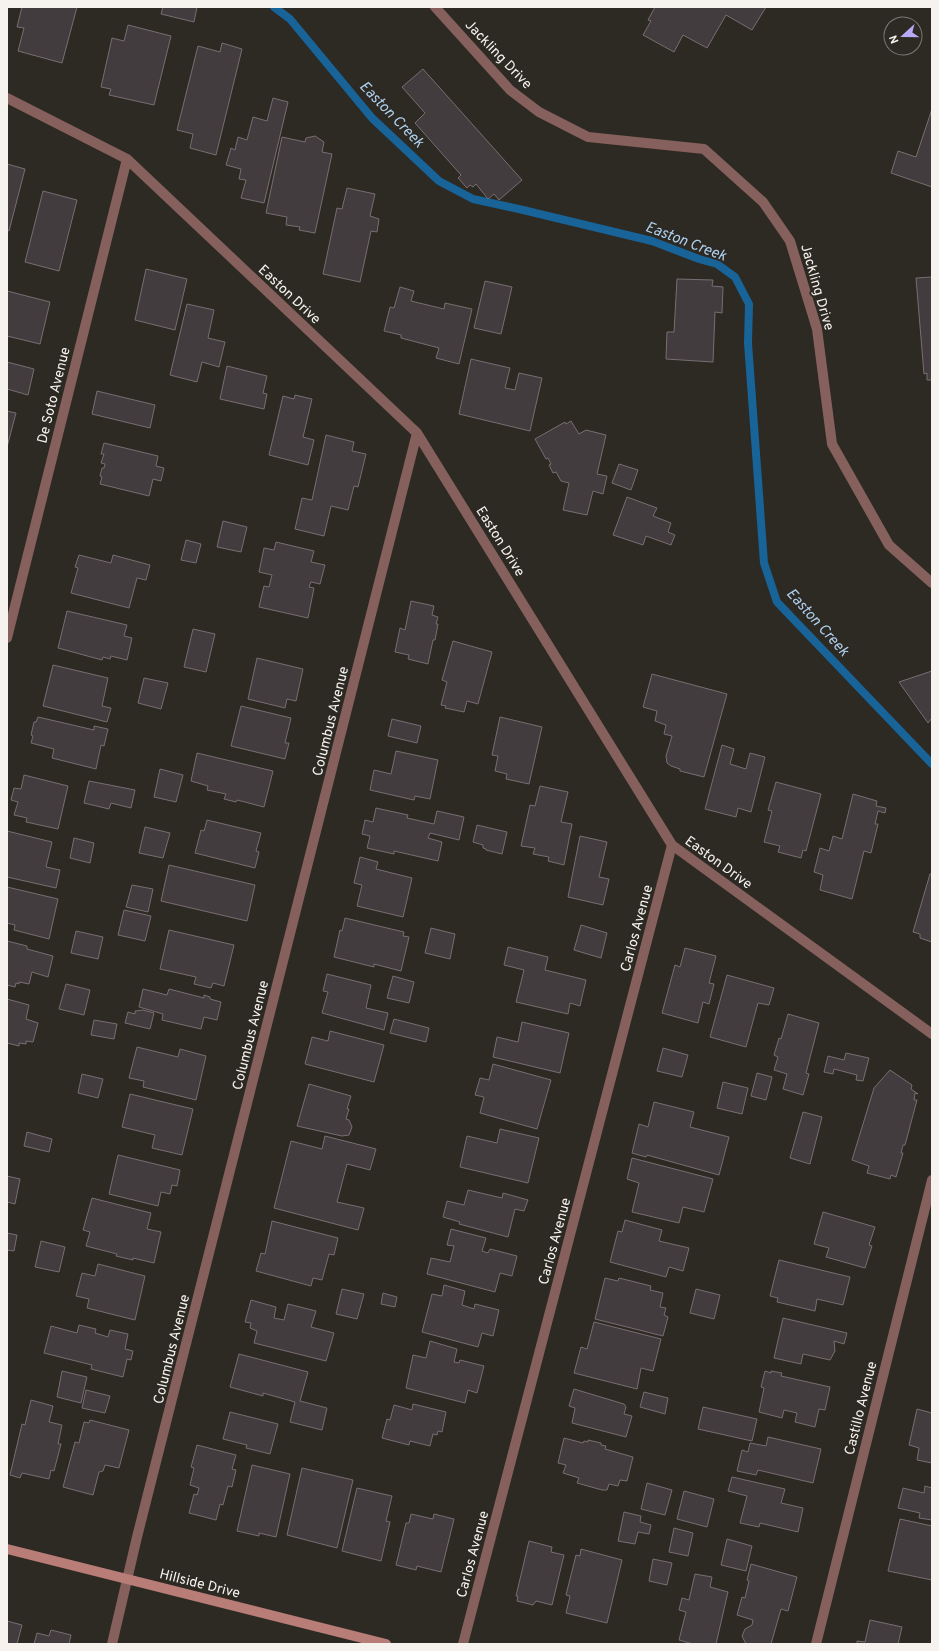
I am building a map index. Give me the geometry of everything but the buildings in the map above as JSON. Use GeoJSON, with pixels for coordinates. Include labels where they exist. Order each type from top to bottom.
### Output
{"type":"FeatureCollection","features":[{"type":"Feature","properties":{"kind":"main road","name":"Hillside Drive"},"geometry":{"type":"LineString","coordinates":[[7,1549],[386,1644]]}},
{"type":"Feature","properties":{"kind":"street","name":"Jackling Drive"},"geometry":{"type":"LineString","coordinates":[[435,7],[510,90],[539,112],[588,137],[704,149],[762,202],[790,241],[817,329],[832,444],[889,545],[932,583]]}},
{"type":"Feature","properties":{"kind":"street","name":"Easton Drive"},"geometry":{"type":"LineString","coordinates":[[7,98],[127,159],[417,433],[672,845],[932,1034]]}},
{"type":"Feature","properties":{"kind":"street","name":"De Soto Avenue"},"geometry":{"type":"LineString","coordinates":[[7,638],[127,159]]}},
{"type":"Feature","properties":{"kind":"street","name":"Columbus Avenue"},"geometry":{"type":"LineString","coordinates":[[112,1644],[127,1579],[417,433]]}},
{"type":"Feature","properties":{"kind":"street","name":"Carlos Avenue"},"geometry":{"type":"LineString","coordinates":[[463,1644],[672,845]]}},
{"type":"Feature","properties":{"kind":"street","name":"Castillo Avenue"},"geometry":{"type":"LineString","coordinates":[[816,1644],[932,1180]]}},
{"type":"Feature","properties":{"kind":"waterway","name":"Easton Creek"},"geometry":{"type":"LineString","coordinates":[[274,7],[290,19],[372,118],[439,181],[473,199],[652,241],[699,259],[717,264],[735,277],[749,304],[748,343],[764,563],[777,602],[932,764]]}}]}
